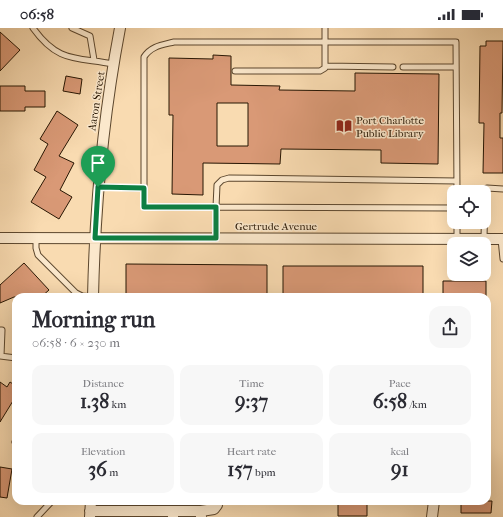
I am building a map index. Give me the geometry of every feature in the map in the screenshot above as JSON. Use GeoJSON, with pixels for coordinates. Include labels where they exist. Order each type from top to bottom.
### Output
{"type":"FeatureCollection","features":[{"type":"Feature","properties":{"kind":"street","name":"Aaron Street"},"geometry":{"type":"LineString","coordinates":[[93,293],[98,187],[103,134],[120,28]]}},
{"type":"Feature","properties":{"kind":"street","name":"Gertrude Avenue"},"geometry":{"type":"LineString","coordinates":[[0,238],[447,239]]}},
{"type":"Feature","properties":{"kind":"street","name":"Gertrude Avenue"},"geometry":{"type":"LineString","coordinates":[[491,239],[502,239]]}},
{"type":"Feature","properties":{"kind":"street"},"geometry":{"type":"LineString","coordinates":[[90,510],[201,514],[214,509],[217,505]]}},
{"type":"Feature","properties":{"kind":"street"},"geometry":{"type":"LineString","coordinates":[[432,517],[434,505]]}},
{"type":"Feature","properties":{"kind":"lane"},"geometry":{"type":"LineString","coordinates":[[33,28],[44,43],[62,55],[81,60],[94,60],[114,64]]}},
{"type":"Feature","properties":{"kind":"lane"},"geometry":{"type":"LineString","coordinates":[[72,28],[90,36],[94,60]]}},
{"type":"Feature","properties":{"kind":"lane"},"geometry":{"type":"LineString","coordinates":[[235,71],[320,71],[325,68],[325,28]]}},
{"type":"Feature","properties":{"kind":"lane"},"geometry":{"type":"LineString","coordinates":[[447,208],[144,207],[144,57],[148,50],[160,45],[174,42],[456,42],[457,185]]}},
{"type":"Feature","properties":{"kind":"lane"},"geometry":{"type":"LineString","coordinates":[[325,66],[393,67]]}},
{"type":"Feature","properties":{"kind":"lane"},"geometry":{"type":"LineString","coordinates":[[403,67],[456,67]]}},
{"type":"Feature","properties":{"kind":"lane"},"geometry":{"type":"LineString","coordinates":[[216,238],[216,185],[222,180],[229,178],[457,181]]}},
{"type":"Feature","properties":{"kind":"lane"},"geometry":{"type":"LineString","coordinates":[[98,187],[144,188]]}},
{"type":"Feature","properties":{"kind":"lane"},"geometry":{"type":"LineString","coordinates":[[484,237],[485,190],[487,188],[503,189]]}},
{"type":"Feature","properties":{"kind":"lane"},"geometry":{"type":"LineString","coordinates":[[36,238],[38,255],[76,293]]}},
{"type":"Feature","properties":{"kind":"lane"},"geometry":{"type":"LineString","coordinates":[[502,239],[503,259]]}},
{"type":"Feature","properties":{"kind":"lane"},"geometry":{"type":"LineString","coordinates":[[0,330],[2,330],[0,356],[12,358]]}},
{"type":"Feature","properties":{"kind":"lane"},"geometry":{"type":"LineString","coordinates":[[37,517],[48,505]]}},
{"type":"Feature","properties":{"kind":"building"},"geometry":{"type":"Polygon","coordinates":[[[0,32],[20,50],[0,71],[0,32]]]}},
{"type":"Feature","properties":{"kind":"building"},"geometry":{"type":"Polygon","coordinates":[[[486,41],[503,41],[502,113],[500,113],[500,138],[503,138],[503,173],[483,173],[484,123],[479,123],[480,46],[486,46],[486,41]]]}},
{"type":"Feature","properties":{"kind":"building","name":"Port Charlotte Public Library"},"geometry":{"type":"Polygon","coordinates":[[[213,55],[231,56],[231,85],[280,86],[279,90],[355,91],[355,73],[439,74],[438,164],[381,163],[381,150],[281,149],[280,164],[203,163],[203,195],[172,194],[173,115],[169,115],[169,58],[213,59],[213,55]],[[217,103],[217,146],[248,146],[248,103],[217,103]]]}},
{"type":"Feature","properties":{"kind":"building"},"geometry":{"type":"Polygon","coordinates":[[[66,76],[82,79],[80,94],[63,91],[66,76]]]}},
{"type":"Feature","properties":{"kind":"building"},"geometry":{"type":"Polygon","coordinates":[[[0,86],[25,86],[25,91],[45,91],[45,107],[25,107],[25,111],[0,111],[0,86]]]}},
{"type":"Feature","properties":{"kind":"building"},"geometry":{"type":"Polygon","coordinates":[[[57,111],[78,125],[59,156],[74,163],[60,190],[72,197],[59,219],[31,202],[46,177],[34,170],[48,144],[40,139],[57,111]]]}},
{"type":"Feature","properties":{"kind":"building"},"geometry":{"type":"Polygon","coordinates":[[[24,263],[49,290],[46,293],[12,293],[12,298],[0,303],[0,285],[24,263]]]}},
{"type":"Feature","properties":{"kind":"building"},"geometry":{"type":"Polygon","coordinates":[[[126,264],[267,265],[267,293],[126,293],[126,264]]]}},
{"type":"Feature","properties":{"kind":"building"},"geometry":{"type":"Polygon","coordinates":[[[283,266],[423,266],[423,293],[283,293],[283,266]]]}},
{"type":"Feature","properties":{"kind":"building"},"geometry":{"type":"Polygon","coordinates":[[[443,281],[486,281],[486,293],[443,293],[443,281]]]}},
{"type":"Feature","properties":{"kind":"building"},"geometry":{"type":"Polygon","coordinates":[[[0,382],[7,387],[10,382],[12,383],[12,402],[0,422],[0,382]]]}},
{"type":"Feature","properties":{"kind":"building"},"geometry":{"type":"Polygon","coordinates":[[[0,467],[12,469],[7,498],[0,497],[0,467]]]}},
{"type":"Feature","properties":{"kind":"building"},"geometry":{"type":"Polygon","coordinates":[[[492,501],[491,513],[461,513],[461,505],[491,505],[492,501]]]}},
{"type":"Feature","properties":{"kind":"building"},"geometry":{"type":"Polygon","coordinates":[[[338,505],[367,505],[367,516],[338,516],[338,505]]]}},
{"type":"Feature","properties":{"kind":"place","name":"Port Charlotte Public Library"},"geometry":{"type":"Point","coordinates":[344,126]}},
{"type":"Feature","properties":{"kind":"route"},"geometry":{"type":"LineString","coordinates":[[98,187],[144,188],[144,207],[216,207],[216,238],[95,238],[98,187]]}}]}
